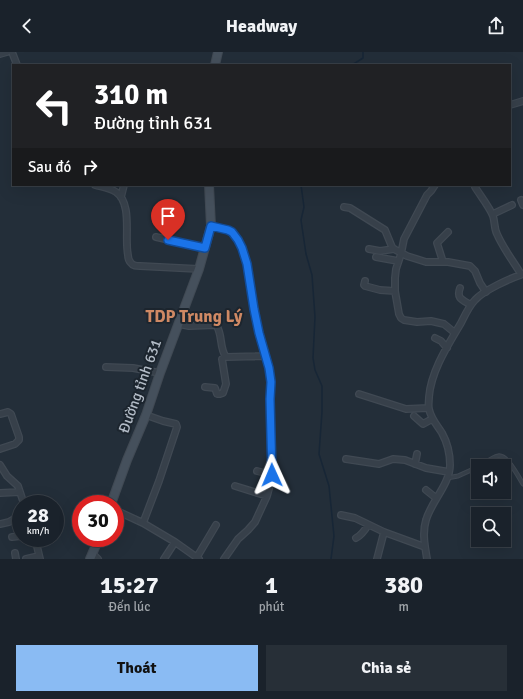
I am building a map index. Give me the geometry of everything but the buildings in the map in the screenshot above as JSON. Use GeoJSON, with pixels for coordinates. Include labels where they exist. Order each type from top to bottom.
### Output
{"type":"FeatureCollection","features":[{"type":"Feature","properties":{"kind":"main road"},"geometry":{"type":"LineString","coordinates":[[214,64],[218,52]]}},
{"type":"Feature","properties":{"kind":"main road","name":"Đường tỉnh 631"},"geometry":{"type":"LineString","coordinates":[[114,495],[146,415],[199,269],[211,226],[209,186]]}},
{"type":"Feature","properties":{"kind":"main road"},"geometry":{"type":"LineString","coordinates":[[94,557],[97,547]]}},
{"type":"Feature","properties":{"kind":"street"},"geometry":{"type":"LineString","coordinates":[[0,54],[7,52]]}},
{"type":"Feature","properties":{"kind":"street"},"geometry":{"type":"LineString","coordinates":[[12,52],[17,64]]}},
{"type":"Feature","properties":{"kind":"street"},"geometry":{"type":"LineString","coordinates":[[511,105],[523,101]]}},
{"type":"Feature","properties":{"kind":"street"},"geometry":{"type":"LineString","coordinates":[[104,186],[117,193],[125,206],[127,251],[130,263],[134,266],[199,269]]}},
{"type":"Feature","properties":{"kind":"street"},"geometry":{"type":"LineString","coordinates":[[121,198],[124,186]]}},
{"type":"Feature","properties":{"kind":"street"},"geometry":{"type":"LineString","coordinates":[[434,186],[427,195],[404,239],[395,278],[395,291],[401,318],[411,321],[437,322],[444,324],[455,333]]}},
{"type":"Feature","properties":{"kind":"street"},"geometry":{"type":"LineString","coordinates":[[427,559],[424,530],[426,520],[448,475],[450,465],[446,443],[432,419],[428,408],[432,378],[471,305],[479,296],[522,274],[496,233],[493,214],[476,186]]}},
{"type":"Feature","properties":{"kind":"street"},"geometry":{"type":"LineString","coordinates":[[493,214],[512,205]]}},
{"type":"Feature","properties":{"kind":"street"},"geometry":{"type":"LineString","coordinates":[[344,207],[350,208],[386,230],[390,243],[394,249],[401,253],[426,262],[443,262],[470,266],[475,271],[486,292]]}},
{"type":"Feature","properties":{"kind":"street"},"geometry":{"type":"LineString","coordinates":[[211,226],[232,232],[242,248],[247,264],[252,302],[269,368],[271,382],[272,475],[270,485],[267,496],[255,522],[238,539],[224,559]]}},
{"type":"Feature","properties":{"kind":"street"},"geometry":{"type":"LineString","coordinates":[[443,262],[437,243],[448,232]]}},
{"type":"Feature","properties":{"kind":"street"},"geometry":{"type":"LineString","coordinates":[[156,237],[205,248]]}},
{"type":"Feature","properties":{"kind":"street"},"geometry":{"type":"LineString","coordinates":[[368,249],[380,251],[394,249]]}},
{"type":"Feature","properties":{"kind":"street"},"geometry":{"type":"LineString","coordinates":[[376,257],[398,261]]}},
{"type":"Feature","properties":{"kind":"street"},"geometry":{"type":"LineString","coordinates":[[365,281],[365,286],[380,290],[395,291]]}},
{"type":"Feature","properties":{"kind":"street"},"geometry":{"type":"LineString","coordinates":[[460,288],[458,294],[460,298],[471,305]]}},
{"type":"Feature","properties":{"kind":"street"},"geometry":{"type":"LineString","coordinates":[[179,324],[189,326],[213,325],[219,330],[225,356],[222,359],[226,384],[223,393],[220,394],[216,394],[215,388],[204,388]]}},
{"type":"Feature","properties":{"kind":"street"},"geometry":{"type":"LineString","coordinates":[[435,338],[441,341],[447,348]]}},
{"type":"Feature","properties":{"kind":"street"},"geometry":{"type":"LineString","coordinates":[[225,356],[266,356]]}},
{"type":"Feature","properties":{"kind":"street"},"geometry":{"type":"LineString","coordinates":[[106,367],[133,368],[160,373]]}},
{"type":"Feature","properties":{"kind":"street"},"geometry":{"type":"LineString","coordinates":[[359,394],[406,409],[428,408]]}},
{"type":"Feature","properties":{"kind":"street"},"geometry":{"type":"LineString","coordinates":[[0,414],[8,412],[12,414],[19,440],[15,444],[0,449]]}},
{"type":"Feature","properties":{"kind":"street"},"geometry":{"type":"LineString","coordinates":[[142,523],[159,481],[177,427],[176,424],[146,415]]}},
{"type":"Feature","properties":{"kind":"street"},"geometry":{"type":"LineString","coordinates":[[414,416],[423,424],[432,419]]}},
{"type":"Feature","properties":{"kind":"street"},"geometry":{"type":"LineString","coordinates":[[414,464],[417,454]]}},
{"type":"Feature","properties":{"kind":"street"},"geometry":{"type":"LineString","coordinates":[[346,459],[379,464],[393,459],[405,460],[448,475]]}},
{"type":"Feature","properties":{"kind":"street"},"geometry":{"type":"LineString","coordinates":[[0,465],[3,471],[18,486],[21,495]]}},
{"type":"Feature","properties":{"kind":"street"},"geometry":{"type":"LineString","coordinates":[[257,471],[272,475]]}},
{"type":"Feature","properties":{"kind":"street"},"geometry":{"type":"LineString","coordinates":[[235,486],[267,496]]}},
{"type":"Feature","properties":{"kind":"street"},"geometry":{"type":"LineString","coordinates":[[426,490],[436,498]]}},
{"type":"Feature","properties":{"kind":"street"},"geometry":{"type":"LineString","coordinates":[[0,493],[20,492]]}},
{"type":"Feature","properties":{"kind":"street"},"geometry":{"type":"LineString","coordinates":[[124,514],[175,542],[198,558],[216,524]]}},
{"type":"Feature","properties":{"kind":"street"},"geometry":{"type":"LineString","coordinates":[[341,515],[355,518],[384,532],[425,547]]}},
{"type":"Feature","properties":{"kind":"street"},"geometry":{"type":"LineString","coordinates":[[0,524],[12,520]]}},
{"type":"Feature","properties":{"kind":"street"},"geometry":{"type":"LineString","coordinates":[[356,538],[364,532],[368,525]]}},
{"type":"Feature","properties":{"kind":"street"},"geometry":{"type":"LineString","coordinates":[[377,559],[384,532]]}},
{"type":"Feature","properties":{"kind":"street"},"geometry":{"type":"LineString","coordinates":[[164,559],[175,542]]}},
{"type":"Feature","properties":{"kind":"street"},"geometry":{"type":"LineString","coordinates":[[26,559],[39,557],[37,547]]}},
{"type":"Feature","properties":{"kind":"lane"},"geometry":{"type":"LineString","coordinates":[[493,459],[498,456],[506,459]]}},
{"type":"Feature","properties":{"kind":"lane"},"geometry":{"type":"LineString","coordinates":[[511,465],[523,484]]}},
{"type":"Feature","properties":{"kind":"lane"},"geometry":{"type":"LineString","coordinates":[[448,475],[458,476],[471,470]]}},
{"type":"Feature","properties":{"kind":"waterway"},"geometry":{"type":"LineString","coordinates":[[354,64],[363,58],[363,52]]}},
{"type":"Feature","properties":{"kind":"waterway"},"geometry":{"type":"LineString","coordinates":[[301,186],[304,207],[301,220],[306,254],[312,275],[315,317],[313,358],[315,370],[322,386],[319,454],[329,486],[334,536],[331,559]]}},
{"type":"Feature","properties":{"kind":"district","name":"TDP Trung Lý"},"geometry":{"type":"Point","coordinates":[194,316]}},
{"type":"Feature","properties":{"kind":"route"},"geometry":{"type":"LineString","coordinates":[[168,240],[205,248],[211,226],[232,232],[242,248],[247,264],[254,309],[269,368],[271,382],[272,475]]}}]}
